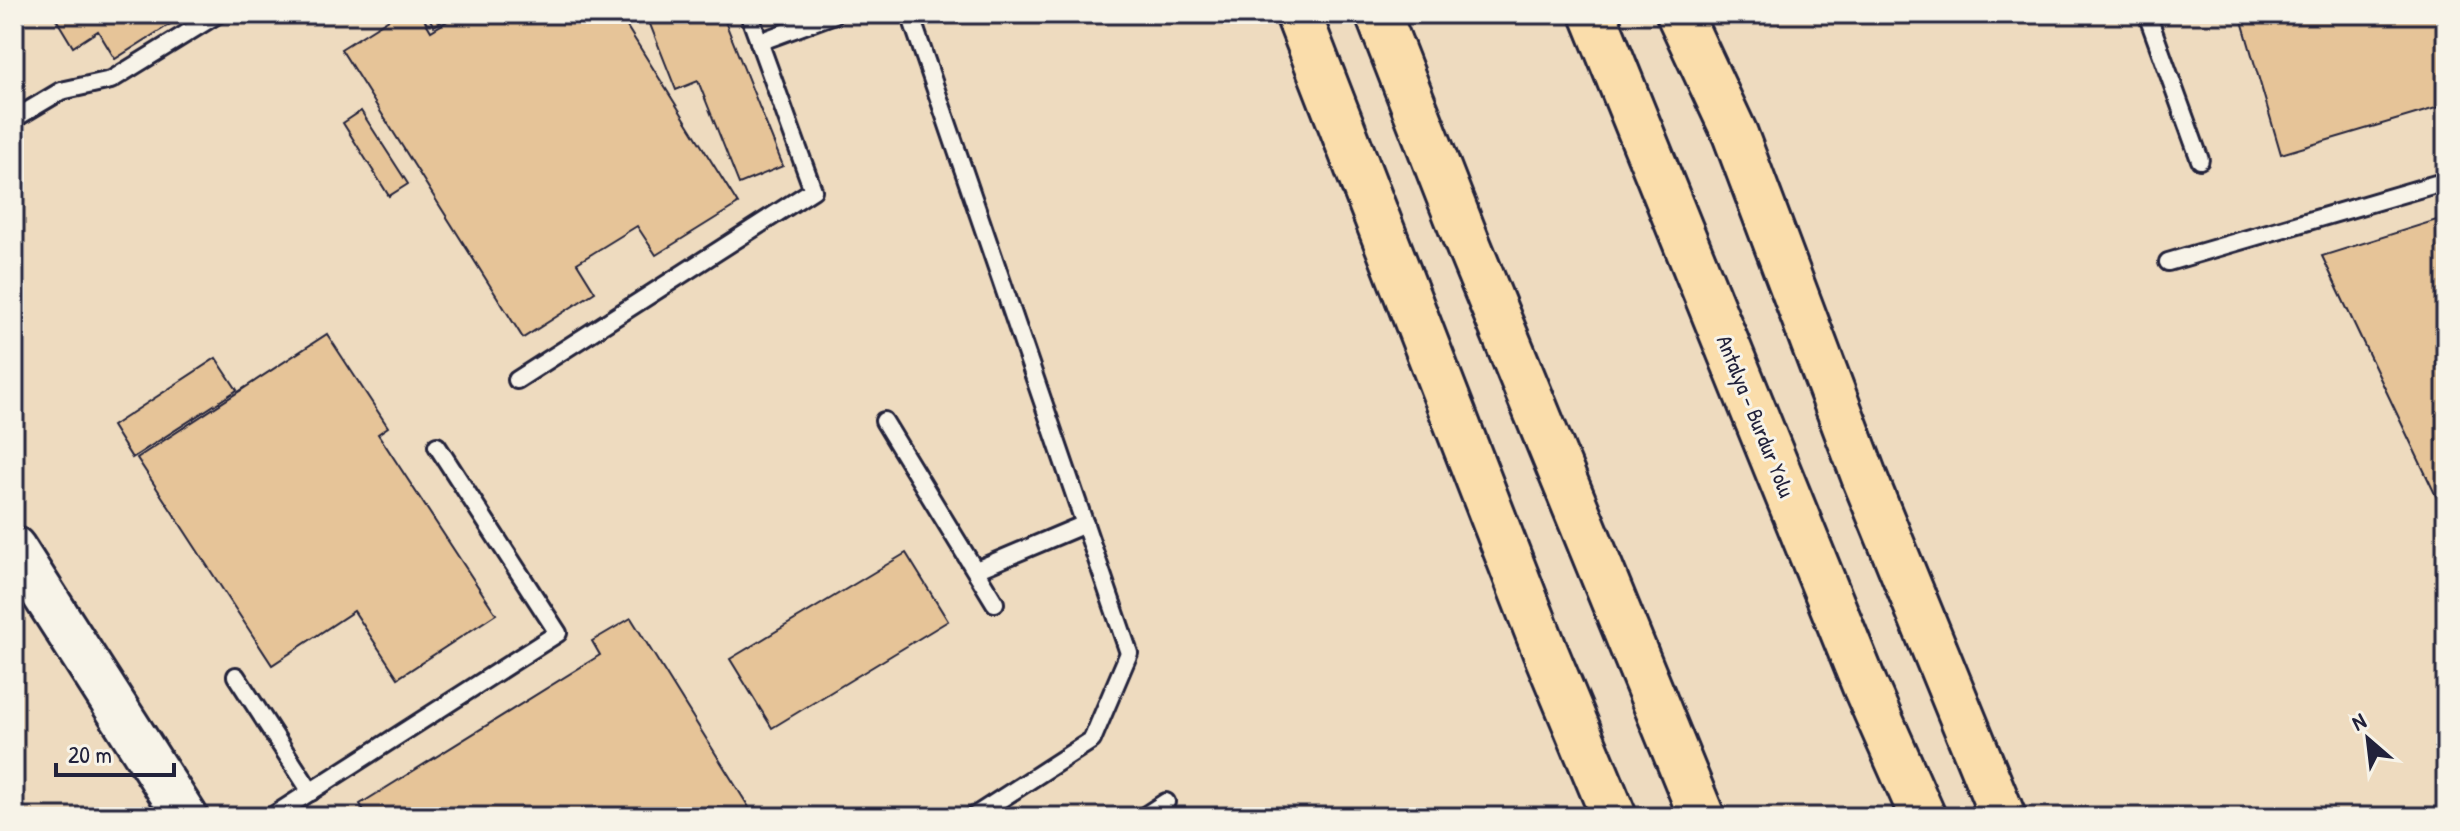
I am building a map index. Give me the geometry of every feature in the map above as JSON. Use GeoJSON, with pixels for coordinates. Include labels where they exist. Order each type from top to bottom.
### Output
{"type":"FeatureCollection","features":[{"type":"Feature","properties":{"kind":"highway"},"geometry":{"type":"LineString","coordinates":[[1298,14],[1545,651],[1614,817]]}},
{"type":"Feature","properties":{"kind":"highway"},"geometry":{"type":"LineString","coordinates":[[1378,14],[1467,242],[1702,817]]}},
{"type":"Feature","properties":{"kind":"highway","name":"Antalya - Burdur Yolu"},"geometry":{"type":"LineString","coordinates":[[1593,14],[1865,686],[1923,817]]}},
{"type":"Feature","properties":{"kind":"highway"},"geometry":{"type":"LineString","coordinates":[[1679,14],[1735,134],[1865,479],[2003,817]]}},
{"type":"Feature","properties":{"kind":"street"},"geometry":{"type":"LineString","coordinates":[[14,548],[186,817]]}},
{"type":"Feature","properties":{"kind":"lane"},"geometry":{"type":"LineString","coordinates":[[14,119],[61,91],[111,80],[218,14]]}},
{"type":"Feature","properties":{"kind":"lane"},"geometry":{"type":"LineString","coordinates":[[517,380],[813,190],[749,14]]}},
{"type":"Feature","properties":{"kind":"lane"},"geometry":{"type":"LineString","coordinates":[[759,42],[835,14]]}},
{"type":"Feature","properties":{"kind":"lane"},"geometry":{"type":"LineString","coordinates":[[910,14],[1129,653],[1092,740],[973,817]]}},
{"type":"Feature","properties":{"kind":"lane"},"geometry":{"type":"LineString","coordinates":[[2147,14],[2200,160]]}},
{"type":"Feature","properties":{"kind":"lane"},"geometry":{"type":"LineString","coordinates":[[2168,262],[2446,181]]}},
{"type":"Feature","properties":{"kind":"lane"},"geometry":{"type":"LineString","coordinates":[[884,421],[995,603]]}},
{"type":"Feature","properties":{"kind":"lane"},"geometry":{"type":"LineString","coordinates":[[271,817],[558,633],[437,446]]}},
{"type":"Feature","properties":{"kind":"lane"},"geometry":{"type":"LineString","coordinates":[[976,570],[1085,524]]}},
{"type":"Feature","properties":{"kind":"lane"},"geometry":{"type":"LineString","coordinates":[[236,676],[311,792]]}},
{"type":"Feature","properties":{"kind":"lane"},"geometry":{"type":"LineString","coordinates":[[1143,817],[1166,802]]}},
{"type":"Feature","properties":{"kind":"shaded area"},"geometry":{"type":"Polygon","coordinates":[[[14,14],[2446,14],[2446,817],[14,817],[14,14]]]}},
{"type":"Feature","properties":{"kind":"building"},"geometry":{"type":"Polygon","coordinates":[[[53,14],[186,14],[115,59],[98,31],[73,47],[53,14]]]}},
{"type":"Feature","properties":{"kind":"building"},"geometry":{"type":"Polygon","coordinates":[[[397,14],[421,14],[431,31],[459,14],[619,14],[738,204],[656,255],[637,226],[577,263],[595,292],[523,338],[341,49],[397,14]]]}},
{"type":"Feature","properties":{"kind":"building"},"geometry":{"type":"Polygon","coordinates":[[[426,14],[454,14],[434,26],[426,14]]]}},
{"type":"Feature","properties":{"kind":"building"},"geometry":{"type":"Polygon","coordinates":[[[646,14],[722,14],[783,166],[739,184],[698,81],[676,90],[646,14]]]}},
{"type":"Feature","properties":{"kind":"building"},"geometry":{"type":"Polygon","coordinates":[[[2240,14],[2446,14],[2446,105],[2281,154],[2240,14]]]}},
{"type":"Feature","properties":{"kind":"building"},"geometry":{"type":"Polygon","coordinates":[[[361,111],[408,184],[389,196],[343,123],[361,111]]]}},
{"type":"Feature","properties":{"kind":"building"},"geometry":{"type":"Polygon","coordinates":[[[2446,217],[2446,517],[2322,256],[2446,217]]]}},
{"type":"Feature","properties":{"kind":"building"},"geometry":{"type":"Polygon","coordinates":[[[327,334],[388,427],[378,434],[496,614],[398,678],[354,611],[272,665],[137,458],[327,334]]]}},
{"type":"Feature","properties":{"kind":"building"},"geometry":{"type":"Polygon","coordinates":[[[216,358],[237,390],[132,458],[112,426],[216,358]]]}},
{"type":"Feature","properties":{"kind":"building"},"geometry":{"type":"Polygon","coordinates":[[[906,553],[948,621],[772,728],[730,659],[906,553]]]}},
{"type":"Feature","properties":{"kind":"building"},"geometry":{"type":"Polygon","coordinates":[[[631,618],[755,817],[368,817],[360,804],[600,655],[592,641],[631,618]]]}}]}
